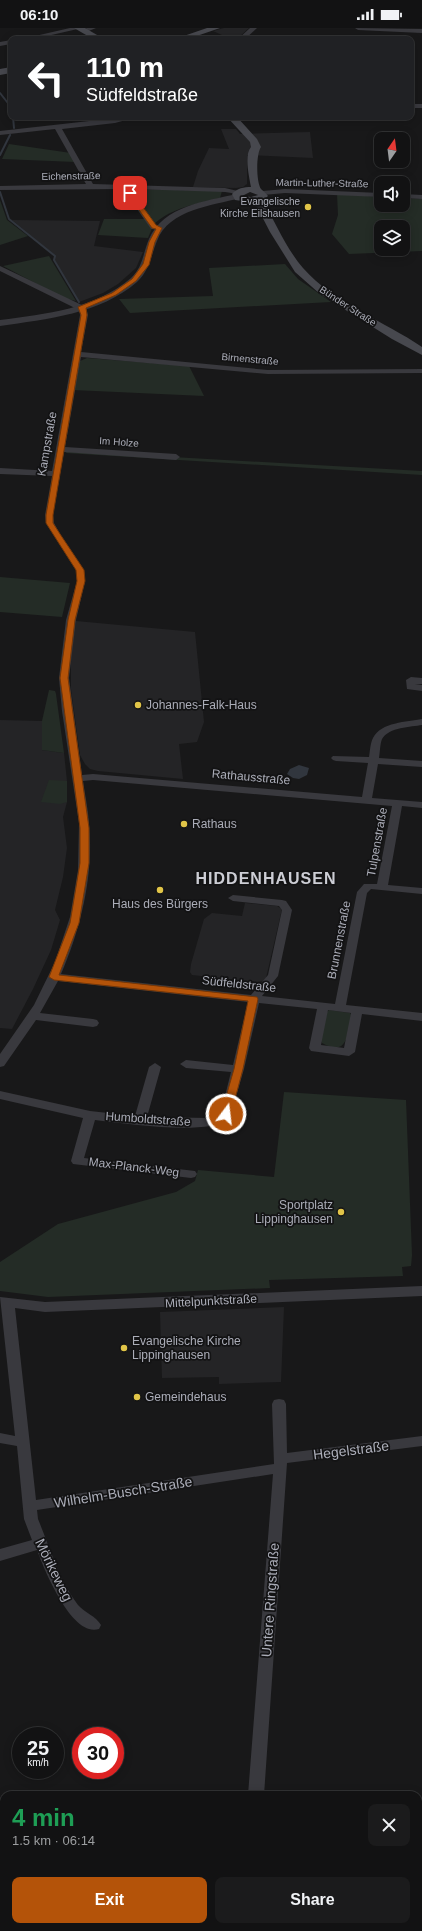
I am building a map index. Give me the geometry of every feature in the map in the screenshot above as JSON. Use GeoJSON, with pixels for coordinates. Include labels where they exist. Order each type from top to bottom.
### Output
{"type":"FeatureCollection","features":[{"type":"Feature","properties":{"kind":"main road"},"geometry":{"type":"LineString","coordinates":[[189,36],[216,28]]}},
{"type":"Feature","properties":{"kind":"main road"},"geometry":{"type":"LineString","coordinates":[[84,29],[95,36]]}},
{"type":"Feature","properties":{"kind":"main road"},"geometry":{"type":"LineString","coordinates":[[235,120],[242,126],[251,139],[251,147],[253,150],[255,195],[239,196]]}},
{"type":"Feature","properties":{"kind":"main road","name":"Bünder Straße"},"geometry":{"type":"LineString","coordinates":[[255,195],[289,256],[309,280],[324,292],[422,353]]}},
{"type":"Feature","properties":{"kind":"street"},"geometry":{"type":"LineString","coordinates":[[245,36],[254,28]]}},
{"type":"Feature","properties":{"kind":"street"},"geometry":{"type":"LineString","coordinates":[[43,36],[84,29]]}},
{"type":"Feature","properties":{"kind":"street"},"geometry":{"type":"LineString","coordinates":[[360,30],[422,31]]}},
{"type":"Feature","properties":{"kind":"street"},"geometry":{"type":"LineString","coordinates":[[0,133],[58,128],[120,120]]}},
{"type":"Feature","properties":{"kind":"street"},"geometry":{"type":"LineString","coordinates":[[0,124],[16,132]]}},
{"type":"Feature","properties":{"kind":"street"},"geometry":{"type":"LineString","coordinates":[[58,128],[91,186]]}},
{"type":"Feature","properties":{"kind":"street"},"geometry":{"type":"LineString","coordinates":[[125,186],[154,226],[159,228]]}},
{"type":"Feature","properties":{"kind":"street","name":"Eichenstraße"},"geometry":{"type":"LineString","coordinates":[[0,188],[125,186],[229,190],[239,196]]}},
{"type":"Feature","properties":{"kind":"street","name":"Martin-Luther-Straße"},"geometry":{"type":"LineString","coordinates":[[255,195],[285,191],[374,195]]}},
{"type":"Feature","properties":{"kind":"street"},"geometry":{"type":"LineString","coordinates":[[0,323],[70,310],[114,294],[134,280],[146,265],[152,242],[159,228],[169,219],[178,214],[239,196]]}},
{"type":"Feature","properties":{"kind":"street"},"geometry":{"type":"LineString","coordinates":[[410,196],[422,197]]}},
{"type":"Feature","properties":{"kind":"street"},"geometry":{"type":"LineString","coordinates":[[0,268],[64,301],[81,307]]}},
{"type":"Feature","properties":{"kind":"street"},"geometry":{"type":"LineString","coordinates":[[64,301],[70,310],[82,320]]}},
{"type":"Feature","properties":{"kind":"street","name":"Kampstraße"},"geometry":{"type":"LineString","coordinates":[[0,1062],[33,1016],[54,977],[75,923],[84,863],[84,823],[67,711],[64,678],[71,620],[81,581],[80,570],[50,523],[49,515],[84,315],[81,307]]}},
{"type":"Feature","properties":{"kind":"street","name":"Birnenstraße"},"geometry":{"type":"LineString","coordinates":[[76,354],[268,372],[422,371]]}},
{"type":"Feature","properties":{"kind":"street","name":"Im Holze"},"geometry":{"type":"LineString","coordinates":[[60,449],[176,457]]}},
{"type":"Feature","properties":{"kind":"street"},"geometry":{"type":"LineString","coordinates":[[0,472],[55,474]]}},
{"type":"Feature","properties":{"kind":"street"},"geometry":{"type":"LineString","coordinates":[[422,681],[411,680],[410,687],[422,688]]}},
{"type":"Feature","properties":{"kind":"street"},"geometry":{"type":"LineString","coordinates":[[366,800],[377,739],[384,730],[422,722]]}},
{"type":"Feature","properties":{"kind":"street"},"geometry":{"type":"LineString","coordinates":[[336,758],[374,762],[422,764]]}},
{"type":"Feature","properties":{"kind":"street","name":"Rathausstraße"},"geometry":{"type":"LineString","coordinates":[[78,778],[93,777],[422,806]]}},
{"type":"Feature","properties":{"kind":"street","name":"Tulpenstraße"},"geometry":{"type":"LineString","coordinates":[[382,886],[398,803]]}},
{"type":"Feature","properties":{"kind":"street","name":"Brunnenstraße"},"geometry":{"type":"LineString","coordinates":[[340,1008],[362,892],[368,886],[382,886],[422,891]]}},
{"type":"Feature","properties":{"kind":"street"},"geometry":{"type":"LineString","coordinates":[[233,898],[282,903],[287,910],[273,976],[254,999]]}},
{"type":"Feature","properties":{"kind":"street","name":"Südfeldstraße"},"geometry":{"type":"LineString","coordinates":[[54,977],[422,1017]]}},
{"type":"Feature","properties":{"kind":"street","name":"Humboldtstraße"},"geometry":{"type":"LineString","coordinates":[[0,1095],[90,1114],[140,1121],[191,1123],[211,1122],[226,1114],[254,999]]}},
{"type":"Feature","properties":{"kind":"street"},"geometry":{"type":"LineString","coordinates":[[323,1006],[315,1048],[349,1052],[357,1010]]}},
{"type":"Feature","properties":{"kind":"street"},"geometry":{"type":"LineString","coordinates":[[33,1016],[93,1023]]}},
{"type":"Feature","properties":{"kind":"street"},"geometry":{"type":"LineString","coordinates":[[186,1064],[238,1069]]}},
{"type":"Feature","properties":{"kind":"street"},"geometry":{"type":"LineString","coordinates":[[140,1121],[155,1067]]}},
{"type":"Feature","properties":{"kind":"street","name":"Max-Planck-Weg"},"geometry":{"type":"LineString","coordinates":[[90,1114],[77,1161],[191,1174]]}},
{"type":"Feature","properties":{"kind":"street","name":"Mittelpunktstraße"},"geometry":{"type":"LineString","coordinates":[[4,1303],[46,1307],[422,1291]]}},
{"type":"Feature","properties":{"kind":"street"},"geometry":{"type":"LineString","coordinates":[[4,1303],[30,1506]]}},
{"type":"Feature","properties":{"kind":"street","name":"Untere Ringstraße"},"geometry":{"type":"LineString","coordinates":[[256,1791],[281,1463],[279,1404]]}},
{"type":"Feature","properties":{"kind":"street"},"geometry":{"type":"LineString","coordinates":[[0,1438],[22,1442]]}},
{"type":"Feature","properties":{"kind":"street","name":"Hegelstraße"},"geometry":{"type":"LineString","coordinates":[[281,1463],[422,1441]]}},
{"type":"Feature","properties":{"kind":"street","name":"Wilhelm-Busch-Straße"},"geometry":{"type":"LineString","coordinates":[[30,1506],[281,1463]]}},
{"type":"Feature","properties":{"kind":"street","name":"Mörikeweg"},"geometry":{"type":"LineString","coordinates":[[30,1506],[31,1519],[55,1578],[74,1610],[94,1625]]}},
{"type":"Feature","properties":{"kind":"street"},"geometry":{"type":"LineString","coordinates":[[0,1555],[40,1543]]}},
{"type":"Feature","properties":{"kind":"shaded area"},"geometry":{"type":"Polygon","coordinates":[[[224,28],[249,28],[240,36],[224,36],[213,31],[224,28]]]}},
{"type":"Feature","properties":{"kind":"shaded area"},"geometry":{"type":"Polygon","coordinates":[[[221,129],[236,129],[240,134],[310,132],[313,158],[247,155],[247,184],[243,187],[193,187],[198,171],[209,148],[229,149],[221,129]]]}},
{"type":"Feature","properties":{"kind":"shaded area"},"geometry":{"type":"Polygon","coordinates":[[[9,144],[71,153],[76,162],[2,159],[9,144]]]}},
{"type":"Feature","properties":{"kind":"shaded area"},"geometry":{"type":"Polygon","coordinates":[[[130,189],[222,191],[220,198],[194,204],[177,210],[161,218],[154,224],[130,189]]]}},
{"type":"Feature","properties":{"kind":"shaded area"},"geometry":{"type":"Polygon","coordinates":[[[337,194],[374,197],[374,212],[410,212],[410,198],[422,199],[422,251],[410,251],[410,220],[374,220],[374,253],[349,254],[332,234],[338,215],[337,194]]]}},
{"type":"Feature","properties":{"kind":"shaded area"},"geometry":{"type":"Polygon","coordinates":[[[0,200],[7,220],[28,236],[0,245],[0,200]]]}},
{"type":"Feature","properties":{"kind":"shaded area"},"geometry":{"type":"Polygon","coordinates":[[[104,219],[146,219],[153,226],[148,238],[98,235],[104,219]]]}},
{"type":"Feature","properties":{"kind":"shaded area"},"geometry":{"type":"Polygon","coordinates":[[[12,220],[100,221],[94,246],[143,252],[136,268],[118,284],[103,293],[79,302],[54,260],[55,256],[12,220]]]}},
{"type":"Feature","properties":{"kind":"shaded area"},"geometry":{"type":"Polygon","coordinates":[[[49,256],[76,301],[63,298],[3,266],[49,256]]]}},
{"type":"Feature","properties":{"kind":"shaded area"},"geometry":{"type":"Polygon","coordinates":[[[285,264],[298,279],[331,302],[130,313],[119,299],[213,296],[209,268],[285,264]]]}},
{"type":"Feature","properties":{"kind":"shaded area"},"geometry":{"type":"Polygon","coordinates":[[[87,358],[189,366],[204,396],[73,390],[80,361],[87,358]]]}},
{"type":"Feature","properties":{"kind":"shaded area"},"geometry":{"type":"Polygon","coordinates":[[[67,451],[422,471],[422,475],[66,453],[67,451]]]}},
{"type":"Feature","properties":{"kind":"shaded area"},"geometry":{"type":"Polygon","coordinates":[[[0,577],[70,583],[62,617],[0,612],[0,577]]]}},
{"type":"Feature","properties":{"kind":"shaded area","name":"Johannes-Falk-Haus"},"geometry":{"type":"Polygon","coordinates":[[[76,621],[195,632],[204,722],[197,742],[179,744],[183,779],[98,771],[90,769],[85,764],[80,755],[71,689],[71,655],[76,621]]]}},
{"type":"Feature","properties":{"kind":"shaded area"},"geometry":{"type":"Polygon","coordinates":[[[49,690],[55,691],[56,694],[64,753],[42,750],[42,721],[49,690]]]}},
{"type":"Feature","properties":{"kind":"shaded area"},"geometry":{"type":"Polygon","coordinates":[[[0,720],[42,721],[42,750],[64,753],[67,781],[67,802],[63,817],[67,848],[63,877],[55,910],[60,920],[51,950],[12,1029],[0,1028],[0,720]]]}},
{"type":"Feature","properties":{"kind":"shaded area"},"geometry":{"type":"Polygon","coordinates":[[[299,765],[309,768],[307,775],[299,779],[293,778],[287,774],[290,769],[299,765]]]}},
{"type":"Feature","properties":{"kind":"shaded area"},"geometry":{"type":"Polygon","coordinates":[[[49,780],[67,781],[67,802],[60,804],[41,802],[49,780]]]}},
{"type":"Feature","properties":{"kind":"shaded area"},"geometry":{"type":"Polygon","coordinates":[[[245,903],[277,906],[282,909],[266,978],[263,981],[256,982],[192,975],[190,972],[191,964],[204,919],[212,913],[242,916],[245,903]]]}},
{"type":"Feature","properties":{"kind":"shaded area"},"geometry":{"type":"Polygon","coordinates":[[[329,1010],[350,1013],[351,1015],[345,1041],[342,1045],[337,1047],[331,1047],[322,1043],[321,1040],[327,1012],[329,1010]]]}},
{"type":"Feature","properties":{"kind":"shaded area"},"geometry":{"type":"Polygon","coordinates":[[[284,1092],[406,1100],[412,1255],[411,1266],[402,1267],[403,1276],[269,1280],[270,1288],[48,1297],[0,1291],[0,1262],[58,1224],[176,1192],[195,1181],[198,1170],[274,1177],[284,1092]]]}},
{"type":"Feature","properties":{"kind":"shaded area"},"geometry":{"type":"Polygon","coordinates":[[[284,1307],[281,1382],[219,1384],[219,1377],[162,1378],[160,1312],[284,1307]]]}},
{"type":"Feature","properties":{"kind":"waterway"},"geometry":{"type":"LineString","coordinates":[[0,93],[8,103]]}},
{"type":"Feature","properties":{"kind":"waterway"},"geometry":{"type":"LineString","coordinates":[[13,120],[14,128]]}},
{"type":"Feature","properties":{"kind":"waterway"},"geometry":{"type":"LineString","coordinates":[[0,155],[10,135]]}},
{"type":"Feature","properties":{"kind":"waterway"},"geometry":{"type":"LineString","coordinates":[[0,192],[9,219],[55,256],[54,260],[79,302]]}},
{"type":"Feature","properties":{"kind":"place","name":"Evangelische Kirche Eilshausen"},"geometry":{"type":"Point","coordinates":[308,207]}},
{"type":"Feature","properties":{"kind":"place","name":"Johannes-Falk-Haus"},"geometry":{"type":"Point","coordinates":[138,705]}},
{"type":"Feature","properties":{"kind":"place","name":"Rathaus"},"geometry":{"type":"Point","coordinates":[184,824]}},
{"type":"Feature","properties":{"kind":"place","name":"Haus des Bürgers"},"geometry":{"type":"Point","coordinates":[160,890]}},
{"type":"Feature","properties":{"kind":"place","name":"Sportplatz Lippinghausen"},"geometry":{"type":"Point","coordinates":[341,1212]}},
{"type":"Feature","properties":{"kind":"place","name":"Evangelische Kirche Lippinghausen"},"geometry":{"type":"Point","coordinates":[124,1348]}},
{"type":"Feature","properties":{"kind":"place","name":"Gemeindehaus"},"geometry":{"type":"Point","coordinates":[137,1397]}},
{"type":"Feature","properties":{"kind":"district","name":"HIDDENHAUSEN"},"geometry":{"type":"Point","coordinates":[266,878]}},
{"type":"Feature","properties":{"kind":"route"},"geometry":{"type":"LineString","coordinates":[[130,193],[154,226],[159,228],[155,234],[146,265],[142,272],[134,280],[114,294],[81,307],[84,315],[77,346],[49,515],[50,523],[56,534],[80,570],[81,581],[71,620],[64,678],[67,711],[84,823],[84,863],[75,923],[54,977],[254,999],[226,1114]]}}]}
